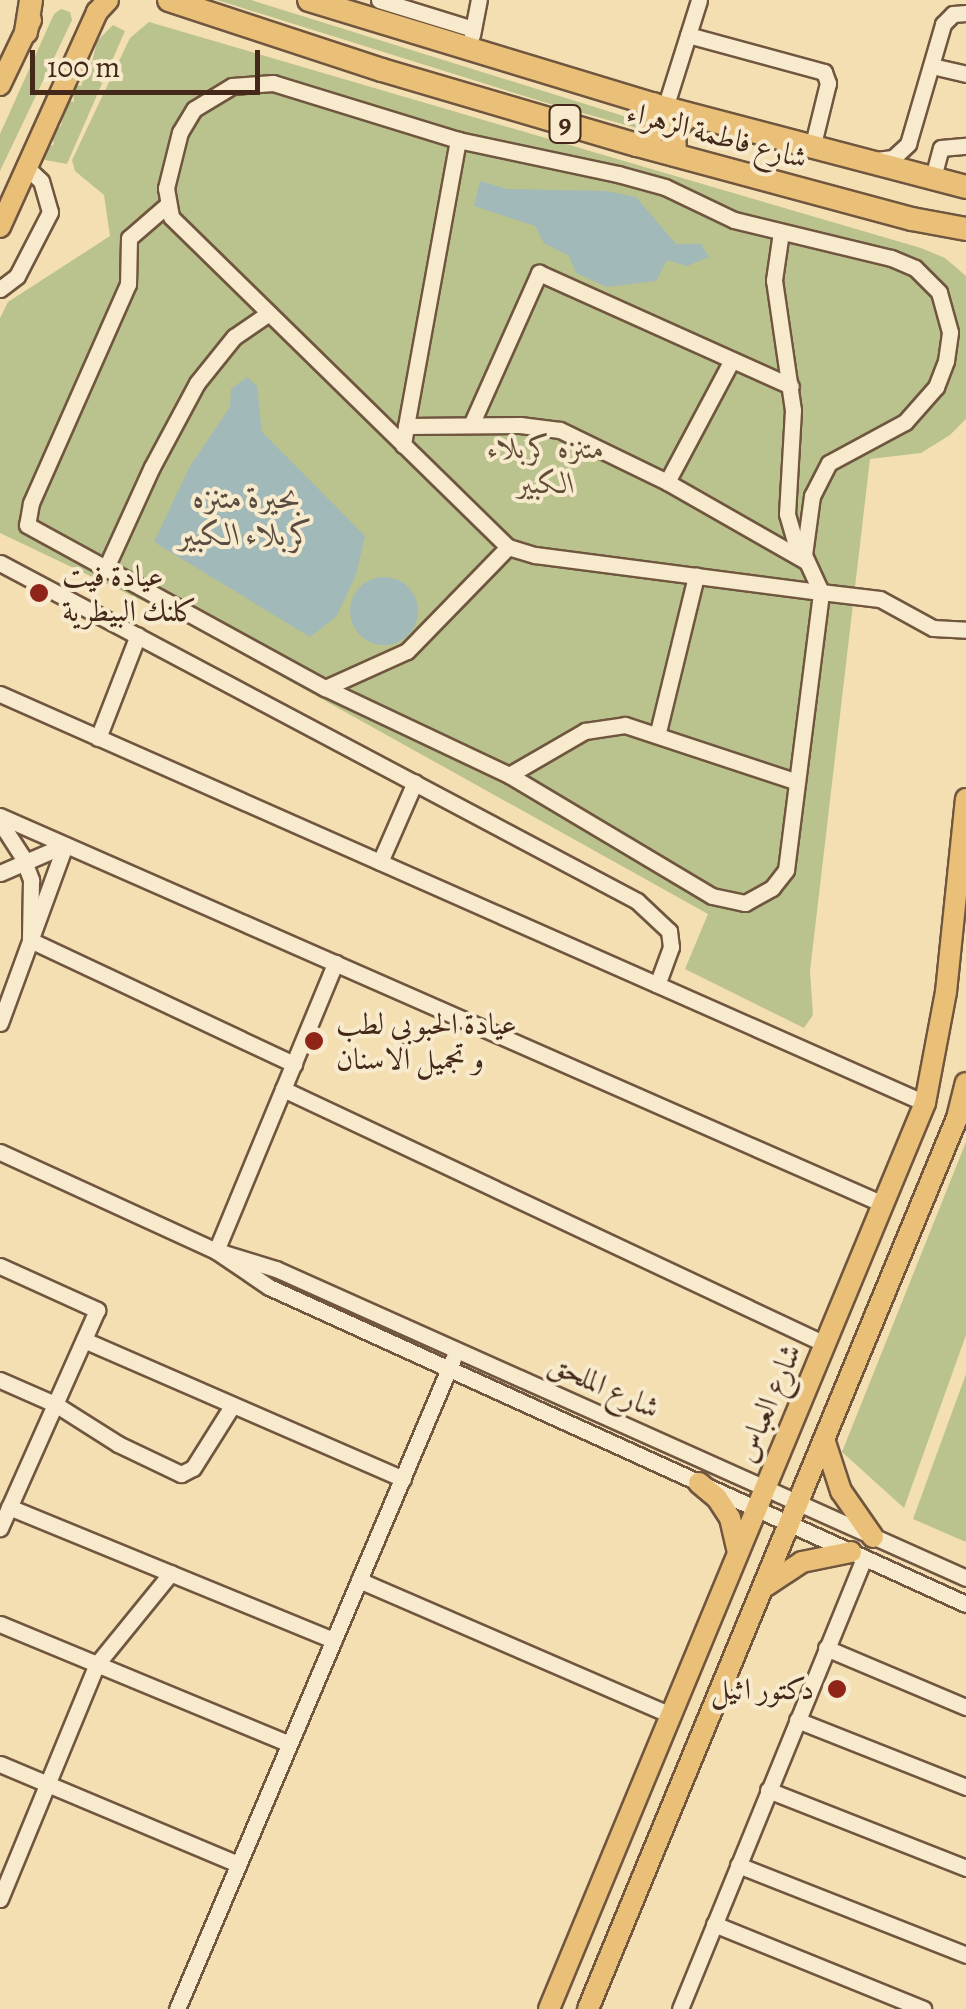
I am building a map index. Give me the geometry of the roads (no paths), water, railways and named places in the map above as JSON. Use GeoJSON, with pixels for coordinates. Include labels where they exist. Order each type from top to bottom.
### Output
{"type":"FeatureCollection","features":[{"type":"Feature","properties":{"kind":"highway"},"geometry":{"type":"LineString","coordinates":[[26,32],[31,0]]}},
{"type":"Feature","properties":{"kind":"highway","name":"شارع فاطمة الزهراء"},"geometry":{"type":"LineString","coordinates":[[168,0],[382,70],[675,156],[912,219],[966,228]]}},
{"type":"Feature","properties":{"kind":"highway","name":"شارع فاطمة الزهراء"},"geometry":{"type":"LineString","coordinates":[[310,0],[471,40],[659,106],[966,188]]}},
{"type":"Feature","properties":{"kind":"highway"},"geometry":{"type":"LineString","coordinates":[[638,145],[654,131],[659,106]]}},
{"type":"Feature","properties":{"kind":"highway"},"geometry":{"type":"LineString","coordinates":[[675,156],[674,129],[690,115]]}},
{"type":"Feature","properties":{"kind":"highway"},"geometry":{"type":"LineString","coordinates":[[912,219],[966,242]]}},
{"type":"Feature","properties":{"kind":"main road"},"geometry":{"type":"LineString","coordinates":[[0,86],[40,0]]}},
{"type":"Feature","properties":{"kind":"main road"},"geometry":{"type":"LineString","coordinates":[[0,227],[103,6]]}},
{"type":"Feature","properties":{"kind":"main road","name":"شارع العباس"},"geometry":{"type":"LineString","coordinates":[[549,2009],[924,1103],[946,992],[966,800]]}},
{"type":"Feature","properties":{"kind":"main road"},"geometry":{"type":"LineString","coordinates":[[588,2009],[957,1118],[966,1083]]}},
{"type":"Feature","properties":{"kind":"main road"},"geometry":{"type":"LineString","coordinates":[[824,1439],[841,1492],[873,1536]]}},
{"type":"Feature","properties":{"kind":"main road"},"geometry":{"type":"LineString","coordinates":[[699,1483],[717,1498],[730,1518],[738,1552]]}},
{"type":"Feature","properties":{"kind":"main road"},"geometry":{"type":"LineString","coordinates":[[761,1591],[802,1562],[858,1555]]}},
{"type":"Feature","properties":{"kind":"street"},"geometry":{"type":"LineString","coordinates":[[379,0],[471,40],[479,0]]}},
{"type":"Feature","properties":{"kind":"street"},"geometry":{"type":"LineString","coordinates":[[659,106],[699,0]]}},
{"type":"Feature","properties":{"kind":"street"},"geometry":{"type":"LineString","coordinates":[[861,162],[903,152],[916,125],[945,20],[966,12]]}},
{"type":"Feature","properties":{"kind":"street"},"geometry":{"type":"LineString","coordinates":[[688,35],[824,72],[828,83],[812,148]]}},
{"type":"Feature","properties":{"kind":"street"},"geometry":{"type":"LineString","coordinates":[[932,66],[966,74]]}},
{"type":"Feature","properties":{"kind":"street"},"geometry":{"type":"LineString","coordinates":[[803,558],[812,496],[823,472],[838,456],[905,422],[926,400],[946,361],[949,321],[939,292],[914,268],[724,217],[665,187],[458,140],[273,83],[241,83],[201,103],[183,124],[166,206],[171,217],[508,546],[535,554],[880,599],[933,628],[966,630]]}},
{"type":"Feature","properties":{"kind":"street"},"geometry":{"type":"LineString","coordinates":[[403,445],[458,140]]}},
{"type":"Feature","properties":{"kind":"street"},"geometry":{"type":"LineString","coordinates":[[932,182],[941,148],[966,146]]}},
{"type":"Feature","properties":{"kind":"street"},"geometry":{"type":"LineString","coordinates":[[0,289],[17,276],[50,212],[41,180],[26,168]]}},
{"type":"Feature","properties":{"kind":"street"},"geometry":{"type":"LineString","coordinates":[[166,206],[129,238],[128,284],[26,517],[33,531],[325,688],[509,775],[712,896],[745,903],[772,888],[786,870],[821,592],[787,514],[791,386],[774,280],[781,232]]}},
{"type":"Feature","properties":{"kind":"street"},"geometry":{"type":"LineString","coordinates":[[471,425],[540,273],[791,386]]}},
{"type":"Feature","properties":{"kind":"street"},"geometry":{"type":"LineString","coordinates":[[105,570],[197,384],[234,337],[268,313]]}},
{"type":"Feature","properties":{"kind":"street"},"geometry":{"type":"LineString","coordinates":[[667,482],[732,360]]}},
{"type":"Feature","properties":{"kind":"street"},"geometry":{"type":"LineString","coordinates":[[406,426],[560,430],[667,482],[803,558]]}},
{"type":"Feature","properties":{"kind":"street"},"geometry":{"type":"LineString","coordinates":[[325,688],[407,651],[508,546]]}},
{"type":"Feature","properties":{"kind":"street"},"geometry":{"type":"LineString","coordinates":[[0,563],[649,909],[670,939],[657,985]]}},
{"type":"Feature","properties":{"kind":"street"},"geometry":{"type":"LineString","coordinates":[[658,732],[696,576]]}},
{"type":"Feature","properties":{"kind":"street"},"geometry":{"type":"LineString","coordinates":[[98,738],[138,635]]}},
{"type":"Feature","properties":{"kind":"street"},"geometry":{"type":"LineString","coordinates":[[0,694],[924,1103]]}},
{"type":"Feature","properties":{"kind":"street"},"geometry":{"type":"LineString","coordinates":[[509,775],[570,738],[600,727],[625,725],[658,732],[798,782]]}},
{"type":"Feature","properties":{"kind":"street"},"geometry":{"type":"LineString","coordinates":[[380,862],[415,782]]}},
{"type":"Feature","properties":{"kind":"street"},"geometry":{"type":"LineString","coordinates":[[0,819],[883,1204]]}},
{"type":"Feature","properties":{"kind":"street"},"geometry":{"type":"LineString","coordinates":[[0,819],[25,862],[33,899],[30,940]]}},
{"type":"Feature","properties":{"kind":"street"},"geometry":{"type":"LineString","coordinates":[[0,873],[65,845]]}},
{"type":"Feature","properties":{"kind":"street"},"geometry":{"type":"LineString","coordinates":[[0,1024],[65,845]]}},
{"type":"Feature","properties":{"kind":"street"},"geometry":{"type":"LineString","coordinates":[[30,940],[294,1064]]}},
{"type":"Feature","properties":{"kind":"street"},"geometry":{"type":"LineString","coordinates":[[0,1152],[216,1251],[335,964]]}},
{"type":"Feature","properties":{"kind":"street"},"geometry":{"type":"LineString","coordinates":[[283,1089],[825,1344]]}},
{"type":"Feature","properties":{"kind":"street","name":"شارع الملحق"},"geometry":{"type":"LineString","coordinates":[[216,1251],[276,1269],[966,1578]]}},
{"type":"Feature","properties":{"kind":"street","name":"شارع الملحق"},"geometry":{"type":"LineString","coordinates":[[216,1251],[269,1286],[966,1604]]}},
{"type":"Feature","properties":{"kind":"street"},"geometry":{"type":"LineString","coordinates":[[0,1266],[97,1310],[0,1528]]}},
{"type":"Feature","properties":{"kind":"street"},"geometry":{"type":"LineString","coordinates":[[84,1340],[403,1478]]}},
{"type":"Feature","properties":{"kind":"street"},"geometry":{"type":"LineString","coordinates":[[177,2009],[457,1350]]}},
{"type":"Feature","properties":{"kind":"street"},"geometry":{"type":"LineString","coordinates":[[0,1380],[55,1404],[118,1444],[182,1474],[193,1468],[232,1406]]}},
{"type":"Feature","properties":{"kind":"street"},"geometry":{"type":"LineString","coordinates":[[9,1507],[334,1640]]}},
{"type":"Feature","properties":{"kind":"street"},"geometry":{"type":"LineString","coordinates":[[680,2009],[826,1648],[858,1555]]}},
{"type":"Feature","properties":{"kind":"street"},"geometry":{"type":"LineString","coordinates":[[0,1899],[97,1664],[170,1573]]}},
{"type":"Feature","properties":{"kind":"street"},"geometry":{"type":"LineString","coordinates":[[359,1580],[671,1715]]}},
{"type":"Feature","properties":{"kind":"street"},"geometry":{"type":"LineString","coordinates":[[0,1624],[290,1744]]}},
{"type":"Feature","properties":{"kind":"street"},"geometry":{"type":"LineString","coordinates":[[826,1648],[966,1707]]}},
{"type":"Feature","properties":{"kind":"street"},"geometry":{"type":"LineString","coordinates":[[797,1720],[966,1787]]}},
{"type":"Feature","properties":{"kind":"street"},"geometry":{"type":"LineString","coordinates":[[0,1764],[238,1864]]}},
{"type":"Feature","properties":{"kind":"street"},"geometry":{"type":"LineString","coordinates":[[768,1790],[966,1868]]}},
{"type":"Feature","properties":{"kind":"street"},"geometry":{"type":"LineString","coordinates":[[738,1865],[966,1955]]}},
{"type":"Feature","properties":{"kind":"street"},"geometry":{"type":"LineString","coordinates":[[714,1924],[922,2009]]}},
{"type":"Feature","properties":{"kind":"water"},"geometry":{"type":"Polygon","coordinates":[[[480,181],[507,189],[605,191],[636,197],[676,244],[701,244],[709,257],[687,266],[667,260],[656,281],[607,287],[576,273],[569,256],[544,243],[535,226],[474,206],[480,181]]]}},
{"type":"Feature","properties":{"kind":"water","name":"بحيرة متنزه كربلاء الكبير"},"geometry":{"type":"Polygon","coordinates":[[[247,377],[257,386],[262,432],[365,536],[356,575],[336,617],[310,637],[154,542],[190,466],[230,407],[231,389],[247,377]]]}},
{"type":"Feature","properties":{"kind":"water"},"geometry":{"type":"Polygon","coordinates":[[[384,577],[408,587],[418,611],[408,635],[384,645],[360,635],[350,611],[360,587],[384,577]]]}},
{"type":"Feature","properties":{"kind":"place","name":"عيادة فيت كلنك البيطرية"},"geometry":{"type":"Point","coordinates":[39,593]}},
{"type":"Feature","properties":{"kind":"place","name":"عيادة الحبوبي لطب و تجميل الاسنان"},"geometry":{"type":"Point","coordinates":[314,1041]}},
{"type":"Feature","properties":{"kind":"place","name":"دكتور اثيل"},"geometry":{"type":"Point","coordinates":[837,1689]}},
{"type":"Feature","properties":{"kind":"park label","name":"متنزه كربلاء الكبير"},"geometry":{"type":"Point","coordinates":[546,465]}}]}
